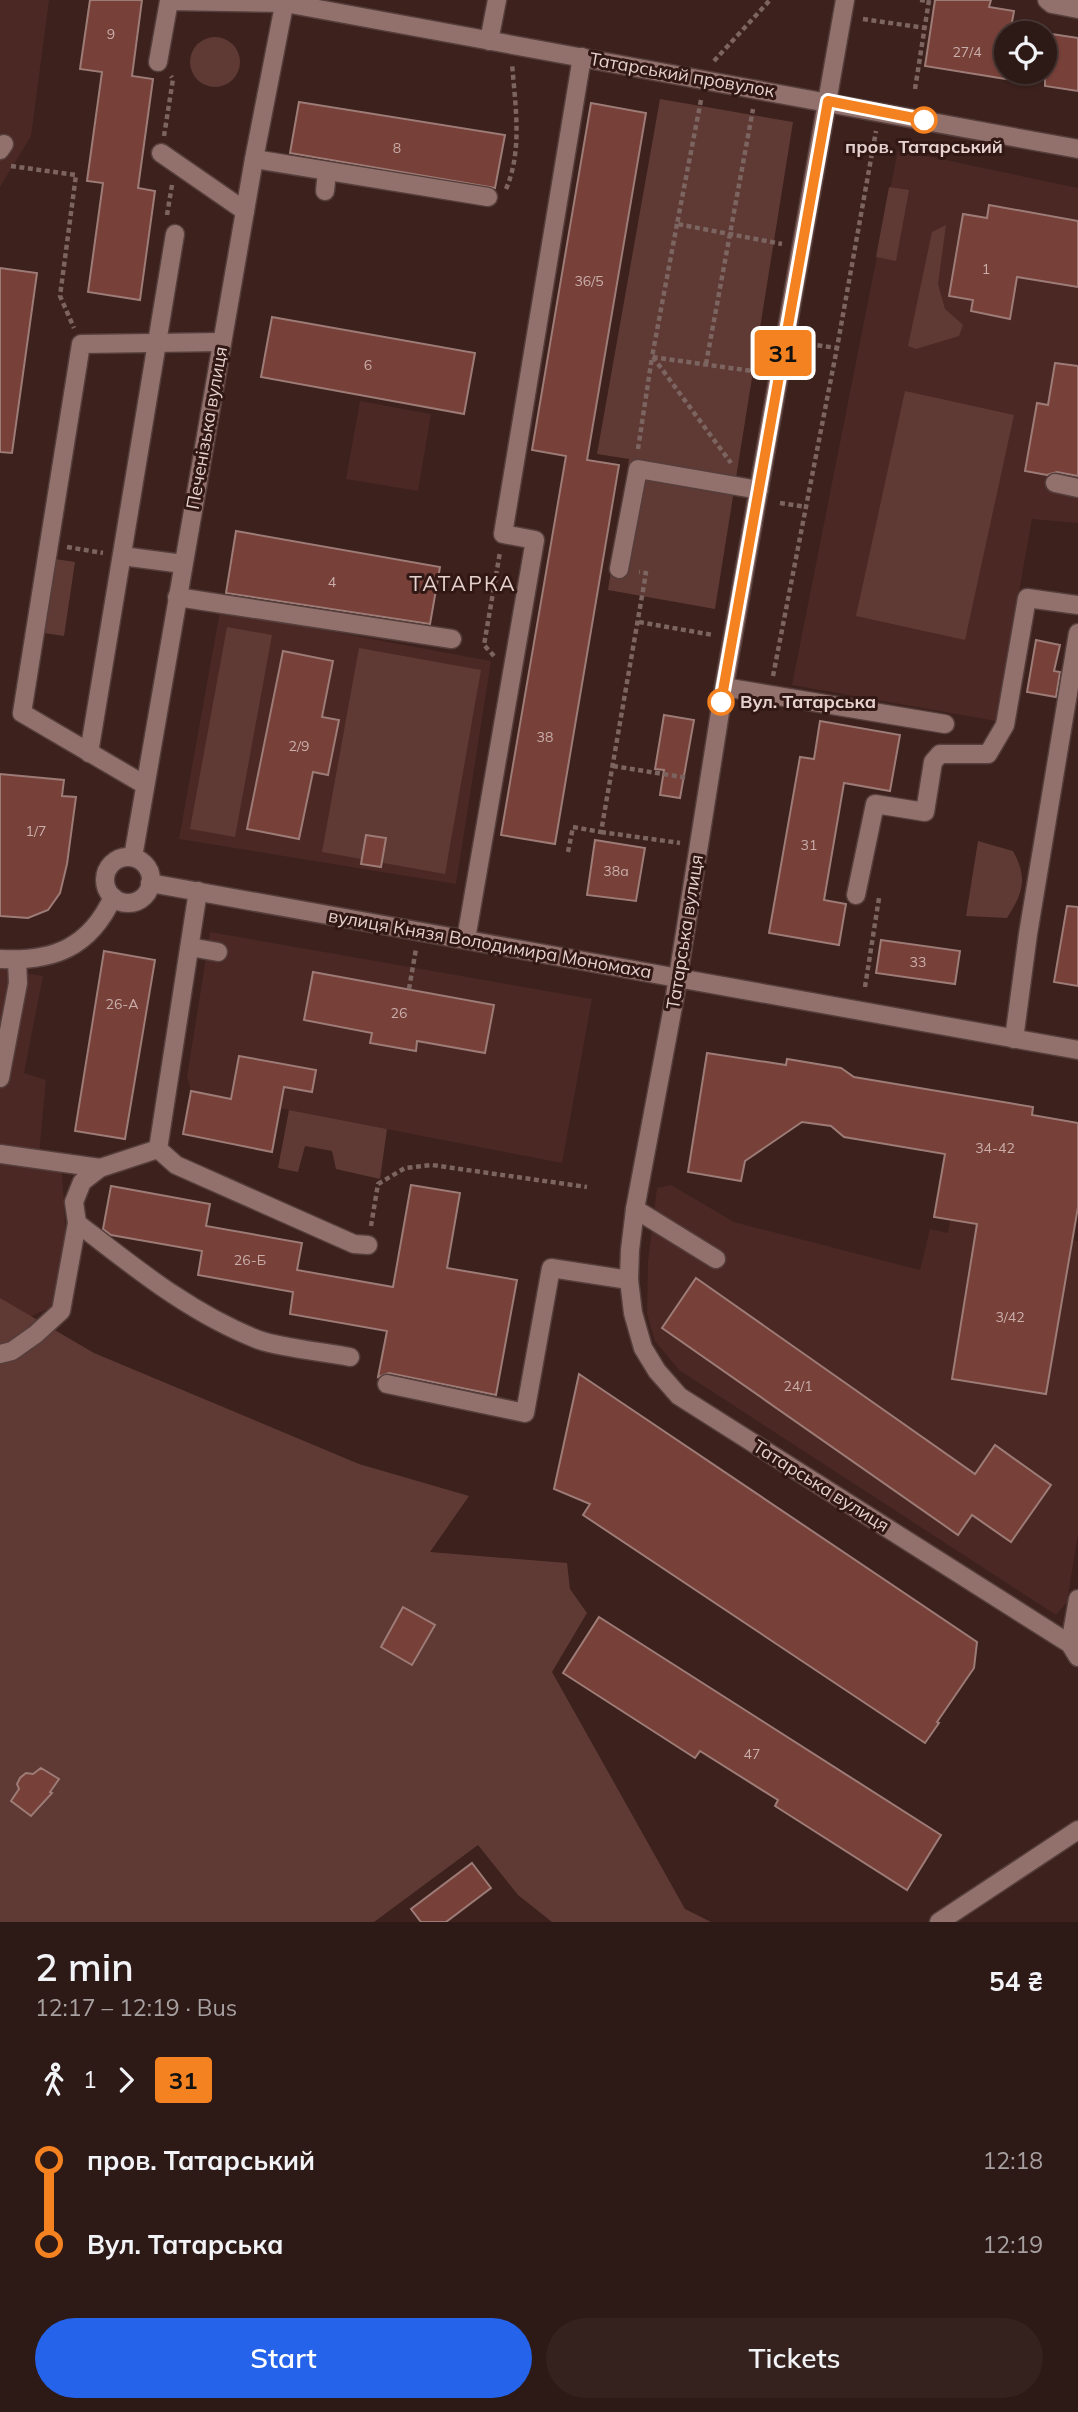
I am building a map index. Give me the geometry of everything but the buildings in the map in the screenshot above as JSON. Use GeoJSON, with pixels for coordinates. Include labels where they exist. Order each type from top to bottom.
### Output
{"type":"FeatureCollection","features":[{"type":"Feature","properties":{"kind":"street"},"geometry":{"type":"LineString","coordinates":[[489,41],[496,0]]}},
{"type":"Feature","properties":{"kind":"street","name":"Татарська вулиця"},"geometry":{"type":"LineString","coordinates":[[845,0],[635,1209],[629,1280],[633,1313],[643,1348],[657,1371],[679,1396],[1074,1651]]}},
{"type":"Feature","properties":{"kind":"street"},"geometry":{"type":"LineString","coordinates":[[1047,0],[1052,4],[1078,9]]}},
{"type":"Feature","properties":{"kind":"street","name":"Татарський провулок"},"geometry":{"type":"LineString","coordinates":[[158,62],[169,1],[285,1],[1078,149]]}},
{"type":"Feature","properties":{"kind":"street","name":"Печенізька вулиця"},"geometry":{"type":"LineString","coordinates":[[133,857],[254,159],[285,1]]}},
{"type":"Feature","properties":{"kind":"street"},"geometry":{"type":"LineString","coordinates":[[466,939],[535,540],[503,534],[582,57]]}},
{"type":"Feature","properties":{"kind":"street"},"geometry":{"type":"LineString","coordinates":[[161,153],[245,211]]}},
{"type":"Feature","properties":{"kind":"street"},"geometry":{"type":"LineString","coordinates":[[254,159],[488,197]]}},
{"type":"Feature","properties":{"kind":"street"},"geometry":{"type":"LineString","coordinates":[[325,191],[327,171]]}},
{"type":"Feature","properties":{"kind":"street"},"geometry":{"type":"LineString","coordinates":[[89,753],[175,234]]}},
{"type":"Feature","properties":{"kind":"street"},"geometry":{"type":"LineString","coordinates":[[145,785],[22,713],[81,344],[222,342]]}},
{"type":"Feature","properties":{"kind":"street"},"geometry":{"type":"LineString","coordinates":[[619,569],[638,470],[759,490]]}},
{"type":"Feature","properties":{"kind":"street"},"geometry":{"type":"LineString","coordinates":[[1055,483],[1078,488]]}},
{"type":"Feature","properties":{"kind":"street"},"geometry":{"type":"LineString","coordinates":[[122,556],[183,564]]}},
{"type":"Feature","properties":{"kind":"street"},"geometry":{"type":"LineString","coordinates":[[177,597],[452,639]]}},
{"type":"Feature","properties":{"kind":"street"},"geometry":{"type":"LineString","coordinates":[[856,895],[876,804],[925,812],[933,761],[940,754],[988,754],[1005,725],[1027,598],[1078,605]]}},
{"type":"Feature","properties":{"kind":"street"},"geometry":{"type":"LineString","coordinates":[[1014,1039],[1028,934],[1078,633]]}},
{"type":"Feature","properties":{"kind":"street"},"geometry":{"type":"LineString","coordinates":[[724,687],[945,724]]}},
{"type":"Feature","properties":{"kind":"street"},"geometry":{"type":"LineString","coordinates":[[133,857],[144,864],[150,876],[150,883],[149,889],[139,899],[126,902],[113,897],[106,886],[106,873],[119,858],[133,857]]}},
{"type":"Feature","properties":{"kind":"street","name":"вулиця Князя Володимира Мономаха"},"geometry":{"type":"LineString","coordinates":[[150,883],[1078,1050]]}},
{"type":"Feature","properties":{"kind":"street"},"geometry":{"type":"LineString","coordinates":[[158,1149],[198,891]]}},
{"type":"Feature","properties":{"kind":"street"},"geometry":{"type":"LineString","coordinates":[[0,1078],[18,983],[9,959],[52,955],[80,942],[103,919],[113,897]]}},
{"type":"Feature","properties":{"kind":"street"},"geometry":{"type":"LineString","coordinates":[[190,947],[218,952]]}},
{"type":"Feature","properties":{"kind":"street"},"geometry":{"type":"LineString","coordinates":[[0,1354],[12,1351],[61,1311],[77,1223],[74,1202],[82,1182],[100,1168],[158,1149]]}},
{"type":"Feature","properties":{"kind":"street"},"geometry":{"type":"LineString","coordinates":[[158,1149],[176,1165],[354,1244],[368,1245]]}},
{"type":"Feature","properties":{"kind":"street"},"geometry":{"type":"LineString","coordinates":[[0,1154],[100,1168]]}},
{"type":"Feature","properties":{"kind":"street"},"geometry":{"type":"LineString","coordinates":[[635,1209],[716,1259]]}},
{"type":"Feature","properties":{"kind":"street"},"geometry":{"type":"LineString","coordinates":[[77,1223],[199,1312],[261,1341],[350,1356]]}},
{"type":"Feature","properties":{"kind":"street"},"geometry":{"type":"LineString","coordinates":[[387,1384],[525,1413],[551,1268],[629,1280]]}},
{"type":"Feature","properties":{"kind":"street"},"geometry":{"type":"LineString","coordinates":[[1074,1651],[1078,1599]]}},
{"type":"Feature","properties":{"kind":"street"},"geometry":{"type":"LineString","coordinates":[[939,1922],[1078,1830]]}},
{"type":"Feature","properties":{"kind":"path"},"geometry":{"type":"LineString","coordinates":[[709,66],[770,0]]}},
{"type":"Feature","properties":{"kind":"path"},"geometry":{"type":"LineString","coordinates":[[915,89],[929,1],[920,0]]}},
{"type":"Feature","properties":{"kind":"path"},"geometry":{"type":"LineString","coordinates":[[863,19],[925,28]]}},
{"type":"Feature","properties":{"kind":"path"},"geometry":{"type":"LineString","coordinates":[[488,197],[500,198],[510,180],[518,133],[512,62]]}},
{"type":"Feature","properties":{"kind":"path"},"geometry":{"type":"LineString","coordinates":[[169,109],[173,79]]}},
{"type":"Feature","properties":{"kind":"path"},"geometry":{"type":"LineString","coordinates":[[638,450],[652,357],[701,96]]}},
{"type":"Feature","properties":{"kind":"path"},"geometry":{"type":"LineString","coordinates":[[706,364],[754,104]]}},
{"type":"Feature","properties":{"kind":"path"},"geometry":{"type":"LineString","coordinates":[[769,694],[837,348],[876,128]]}},
{"type":"Feature","properties":{"kind":"path"},"geometry":{"type":"LineString","coordinates":[[25,167],[76,175],[60,296],[81,344]]}},
{"type":"Feature","properties":{"kind":"path"},"geometry":{"type":"LineString","coordinates":[[677,224],[782,244],[780,257]]}},
{"type":"Feature","properties":{"kind":"path"},"geometry":{"type":"LineString","coordinates":[[809,344],[837,348]]}},
{"type":"Feature","properties":{"kind":"path"},"geometry":{"type":"LineString","coordinates":[[652,357],[759,373],[761,360]]}},
{"type":"Feature","properties":{"kind":"path"},"geometry":{"type":"LineString","coordinates":[[652,357],[733,466]]}},
{"type":"Feature","properties":{"kind":"path"},"geometry":{"type":"LineString","coordinates":[[780,502],[806,507]]}},
{"type":"Feature","properties":{"kind":"path"},"geometry":{"type":"LineString","coordinates":[[503,534],[484,645],[512,675]]}},
{"type":"Feature","properties":{"kind":"path"},"geometry":{"type":"LineString","coordinates":[[601,832],[646,573],[619,569]]}},
{"type":"Feature","properties":{"kind":"path"},"geometry":{"type":"LineString","coordinates":[[639,622],[717,636]]}},
{"type":"Feature","properties":{"kind":"path"},"geometry":{"type":"LineString","coordinates":[[613,766],[693,779]]}},
{"type":"Feature","properties":{"kind":"path"},"geometry":{"type":"LineString","coordinates":[[568,852],[573,827],[681,844]]}},
{"type":"Feature","properties":{"kind":"path"},"geometry":{"type":"LineString","coordinates":[[409,989],[416,948]]}},
{"type":"Feature","properties":{"kind":"path"},"geometry":{"type":"LineString","coordinates":[[368,1245],[378,1184],[405,1168],[432,1165],[587,1187]]}},
{"type":"Feature","properties":{"kind":"shaded area"},"geometry":{"type":"Polygon","coordinates":[[[0,0],[49,0],[31,136],[0,187],[0,0]]]}},
{"type":"Feature","properties":{"kind":"shaded area"},"geometry":{"type":"Polygon","coordinates":[[[215,37],[233,44],[240,62],[233,80],[215,87],[197,80],[190,62],[197,44],[215,37]]]}},
{"type":"Feature","properties":{"kind":"shaded area"},"geometry":{"type":"Polygon","coordinates":[[[660,99],[793,122],[715,609],[608,590],[629,459],[597,454],[660,99]]]}},
{"type":"Feature","properties":{"kind":"shaded area"},"geometry":{"type":"Polygon","coordinates":[[[898,150],[1078,188],[1078,523],[1032,519],[996,721],[792,685],[898,150]]]}},
{"type":"Feature","properties":{"kind":"shaded area"},"geometry":{"type":"Polygon","coordinates":[[[889,187],[909,190],[896,261],[876,257],[889,187]]]}},
{"type":"Feature","properties":{"kind":"shaded area"},"geometry":{"type":"Polygon","coordinates":[[[946,225],[938,284],[945,309],[963,325],[959,336],[916,349],[908,346],[932,232],[946,225]]]}},
{"type":"Feature","properties":{"kind":"shaded area"},"geometry":{"type":"Polygon","coordinates":[[[905,391],[1014,415],[965,640],[856,616],[905,391]]]}},
{"type":"Feature","properties":{"kind":"shaded area"},"geometry":{"type":"Polygon","coordinates":[[[360,401],[431,414],[418,491],[346,479],[360,401]]]}},
{"type":"Feature","properties":{"kind":"shaded area"},"geometry":{"type":"Polygon","coordinates":[[[55,559],[75,562],[64,636],[44,633],[55,559]]]}},
{"type":"Feature","properties":{"kind":"shaded area"},"geometry":{"type":"Polygon","coordinates":[[[220,611],[491,661],[456,884],[179,839],[220,611]]]}},
{"type":"Feature","properties":{"kind":"shaded area"},"geometry":{"type":"Polygon","coordinates":[[[227,627],[272,635],[235,837],[190,829],[227,627]]]}},
{"type":"Feature","properties":{"kind":"shaded area"},"geometry":{"type":"Polygon","coordinates":[[[359,648],[481,670],[445,874],[322,852],[359,648]]]}},
{"type":"Feature","properties":{"kind":"shaded area"},"geometry":{"type":"Polygon","coordinates":[[[978,841],[1013,851],[1018,861],[1022,885],[1007,918],[966,916],[978,841]]]}},
{"type":"Feature","properties":{"kind":"shaded area"},"geometry":{"type":"Polygon","coordinates":[[[210,932],[592,999],[562,1163],[191,1091],[187,1077],[210,932]]]}},
{"type":"Feature","properties":{"kind":"shaded area"},"geometry":{"type":"Polygon","coordinates":[[[0,969],[43,976],[24,1073],[46,1080],[38,1167],[62,1173],[66,1235],[55,1306],[19,1321],[0,1319],[0,969]]]}},
{"type":"Feature","properties":{"kind":"shaded area"},"geometry":{"type":"Polygon","coordinates":[[[289,1110],[387,1129],[380,1179],[336,1169],[332,1151],[305,1146],[298,1172],[278,1168],[289,1110]]]}},
{"type":"Feature","properties":{"kind":"shaded area"},"geometry":{"type":"Polygon","coordinates":[[[671,1185],[734,1222],[920,1270],[930,1229],[948,1233],[950,1220],[1078,1241],[1078,1533],[1067,1602],[1056,1615],[679,1370],[655,1341],[647,1314],[648,1261],[657,1188],[671,1185]]]}},
{"type":"Feature","properties":{"kind":"shaded area"},"geometry":{"type":"Polygon","coordinates":[[[0,1298],[94,1353],[359,1464],[469,1496],[430,1552],[567,1563],[570,1589],[587,1613],[552,1672],[685,1909],[711,1922],[552,1922],[518,1895],[478,1845],[374,1922],[0,1922],[0,1298]]]}},
{"type":"Feature","properties":{"kind":"bus line","name":"31"},"geometry":{"type":"LineString","coordinates":[[721,702],[828,101],[924,120]]}},
{"type":"Feature","properties":{"kind":"place","name":"пров. Татарський"},"geometry":{"type":"Point","coordinates":[924,120]}},
{"type":"Feature","properties":{"kind":"place","name":"Вул. Татарська"},"geometry":{"type":"Point","coordinates":[721,702]}},
{"type":"Feature","properties":{"kind":"district","name":"ТАТАРКА"},"geometry":{"type":"Point","coordinates":[463,584]}}]}
